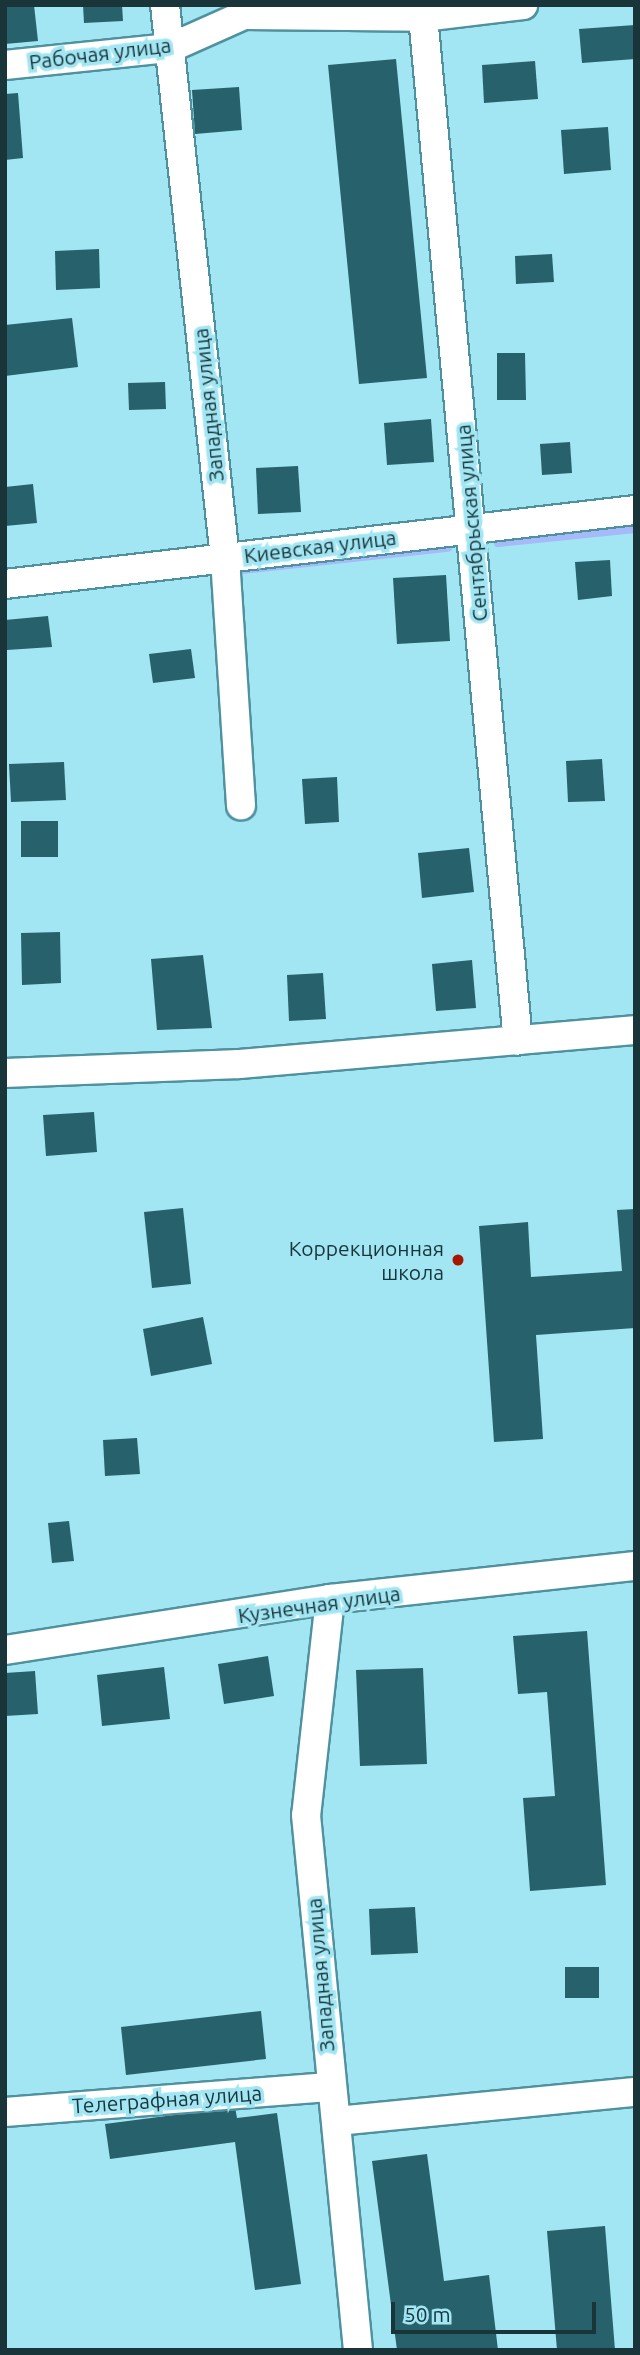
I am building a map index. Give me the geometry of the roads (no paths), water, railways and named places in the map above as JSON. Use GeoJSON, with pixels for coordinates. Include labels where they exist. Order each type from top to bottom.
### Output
{"type":"FeatureCollection","features":[{"type":"Feature","properties":{"kind":"street","name":"Западная улица"},"geometry":{"type":"LineString","coordinates":[[165,5],[225,558],[242,805]]}},
{"type":"Feature","properties":{"kind":"street","name":"Рабочая улица"},"geometry":{"type":"LineString","coordinates":[[5,65],[170,48],[244,15],[422,11],[523,5]]}},
{"type":"Feature","properties":{"kind":"street","name":"Сентябрьская улица"},"geometry":{"type":"LineString","coordinates":[[422,11],[518,1041]]}},
{"type":"Feature","properties":{"kind":"street","name":"Киевская улица"},"geometry":{"type":"LineString","coordinates":[[5,584],[635,510]]}},
{"type":"Feature","properties":{"kind":"street"},"geometry":{"type":"LineString","coordinates":[[5,1073],[239,1064],[635,1030]]}},
{"type":"Feature","properties":{"kind":"street","name":"Кузнечная улица"},"geometry":{"type":"LineString","coordinates":[[5,1650],[330,1599],[635,1566]]}},
{"type":"Feature","properties":{"kind":"street","name":"Западная улица"},"geometry":{"type":"LineString","coordinates":[[330,1599],[306,1815],[329,2087],[337,2121],[358,2350]]}},
{"type":"Feature","properties":{"kind":"street","name":"Телеграфная улица"},"geometry":{"type":"LineString","coordinates":[[5,2112],[329,2087]]}},
{"type":"Feature","properties":{"kind":"street"},"geometry":{"type":"LineString","coordinates":[[337,2121],[635,2092]]}},
{"type":"Feature","properties":{"kind":"waterway"},"geometry":{"type":"LineString","coordinates":[[498,543],[635,529]]}},
{"type":"Feature","properties":{"kind":"waterway"},"geometry":{"type":"LineString","coordinates":[[241,570],[448,548]]}},
{"type":"Feature","properties":{"kind":"place","name":"Коррекционная школа"},"geometry":{"type":"Point","coordinates":[458,1260]}}]}
